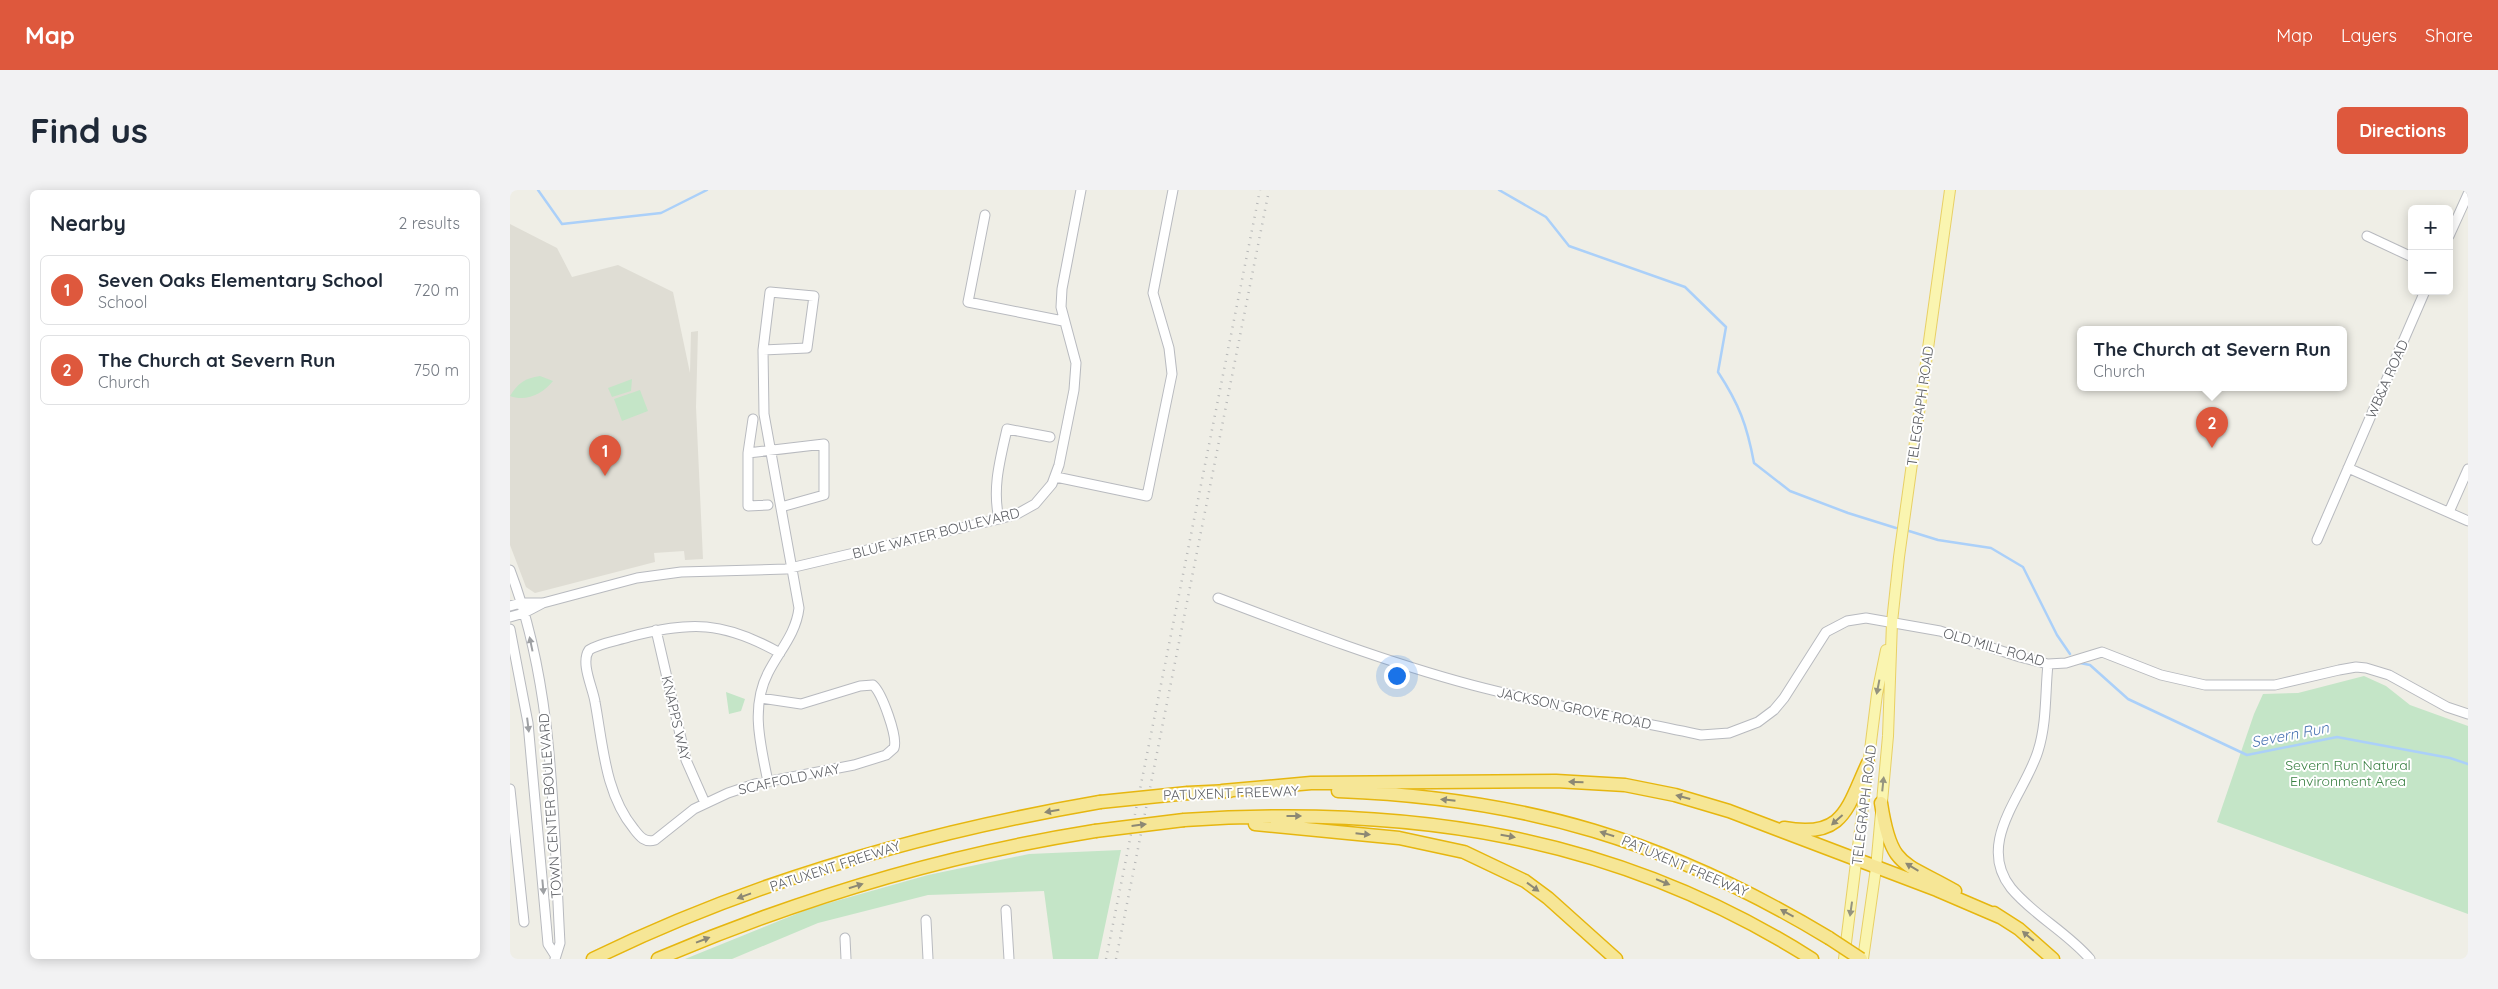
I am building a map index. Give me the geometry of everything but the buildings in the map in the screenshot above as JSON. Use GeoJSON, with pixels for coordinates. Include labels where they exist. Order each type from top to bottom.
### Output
{"type":"FeatureCollection","features":[{"type":"Feature","properties":{"kind":"highway"},"geometry":{"type":"LineString","coordinates":[[1764,825],[1808,831],[1831,826],[1850,807],[1868,763]]}},
{"type":"Feature","properties":{"kind":"highway"},"geometry":{"type":"LineString","coordinates":[[1222,791],[1311,783],[1583,782],[1625,785],[1675,795],[1764,825],[1858,860],[2000,917]]}},
{"type":"Feature","properties":{"kind":"highway","name":"PATUXENT FREEWAY"},"geometry":{"type":"LineString","coordinates":[[593,959],[738,898],[868,854],[979,825],[1100,802],[1222,791],[1311,790],[1414,796],[1483,804],[1569,823],[1625,839],[1718,877],[1829,938],[1862,959]]}},
{"type":"Feature","properties":{"kind":"highway"},"geometry":{"type":"LineString","coordinates":[[1881,803],[1889,843],[1902,861],[2019,929],[2053,959]]}},
{"type":"Feature","properties":{"kind":"highway","name":"PATUXENT FREEWAY"},"geometry":{"type":"LineString","coordinates":[[658,959],[747,923],[876,880],[984,852],[1095,831],[1188,820],[1266,816],[1366,818],[1452,827],[1515,837],[1563,848],[1664,882],[1744,919],[1812,959]]}},
{"type":"Feature","properties":{"kind":"highway"},"geometry":{"type":"LineString","coordinates":[[1188,820],[1399,838],[1423,841],[1464,852],[1505,869],[1525,881],[1548,898],[1616,959]]}},
{"type":"Feature","properties":{"kind":"main road","name":"TELEGRAPH ROAD"},"geometry":{"type":"LineString","coordinates":[[1844,959],[1858,860],[1877,694],[1892,622],[1950,190]]}},
{"type":"Feature","properties":{"kind":"main road","name":"TELEGRAPH ROAD"},"geometry":{"type":"LineString","coordinates":[[1862,959],[1876,868],[1888,736],[1892,622]]}},
{"type":"Feature","properties":{"kind":"street","name":"BLUE WATER BOULEVARD"},"geometry":{"type":"LineString","coordinates":[[510,618],[543,603],[655,575],[681,572],[755,572],[793,568],[999,519],[1017,514],[1035,504],[1056,477],[1076,376],[1074,352],[1060,307],[1081,190]]}},
{"type":"Feature","properties":{"kind":"street"},"geometry":{"type":"LineString","coordinates":[[1056,477],[1147,496],[1172,374],[1169,348],[1153,293],[1173,190]]}},
{"type":"Feature","properties":{"kind":"street"},"geometry":{"type":"LineString","coordinates":[[2453,227],[2468,194]]}},
{"type":"Feature","properties":{"kind":"street"},"geometry":{"type":"LineString","coordinates":[[985,215],[968,302],[1064,321]]}},
{"type":"Feature","properties":{"kind":"street"},"geometry":{"type":"LineString","coordinates":[[2368,236],[2408,255]]}},
{"type":"Feature","properties":{"kind":"street"},"geometry":{"type":"LineString","coordinates":[[764,350],[807,348],[814,296],[770,292],[764,350],[764,414],[769,449],[799,600],[798,618],[791,635],[767,674],[760,698],[757,723],[768,782]]}},
{"type":"Feature","properties":{"kind":"street","name":"WB&A ROAD"},"geometry":{"type":"LineString","coordinates":[[2317,540],[2423,295]]}},
{"type":"Feature","properties":{"kind":"street"},"geometry":{"type":"LineString","coordinates":[[753,419],[748,453],[748,506],[768,506]]}},
{"type":"Feature","properties":{"kind":"street"},"geometry":{"type":"LineString","coordinates":[[999,519],[995,487],[1007,429],[1050,437]]}},
{"type":"Feature","properties":{"kind":"street"},"geometry":{"type":"LineString","coordinates":[[748,453],[769,449],[824,444],[824,496],[781,507]]}},
{"type":"Feature","properties":{"kind":"street"},"geometry":{"type":"LineString","coordinates":[[2348,468],[2468,520]]}},
{"type":"Feature","properties":{"kind":"street"},"geometry":{"type":"LineString","coordinates":[[2449,512],[2468,469]]}},
{"type":"Feature","properties":{"kind":"street","name":"TOWN CENTER BOULEVARD"},"geometry":{"type":"LineString","coordinates":[[510,570],[524,613],[547,733],[560,943],[555,957]]}},
{"type":"Feature","properties":{"kind":"street","name":"JACKSON GROVE ROAD"},"geometry":{"type":"LineString","coordinates":[[1218,598],[1337,643],[1470,684],[1530,700],[1701,735],[1716,735],[1744,729],[1774,710],[1793,686],[1818,641],[1837,625],[1858,618],[1892,622]]}},
{"type":"Feature","properties":{"kind":"street","name":"BLUE WATER BOULEVARD"},"geometry":{"type":"LineString","coordinates":[[510,606],[521,603],[543,603]]}},
{"type":"Feature","properties":{"kind":"street","name":"OLD MILL ROAD"},"geometry":{"type":"LineString","coordinates":[[1892,622],[1958,636],[2020,657],[2048,664],[2066,662],[2102,652],[2184,682],[2237,687],[2275,685],[2356,667],[2389,675],[2434,701],[2468,714]]}},
{"type":"Feature","properties":{"kind":"street","name":"SCAFFOLD WAY"},"geometry":{"type":"LineString","coordinates":[[760,698],[801,704],[860,686],[873,685],[879,693],[896,744],[886,755],[854,765],[740,788],[705,803],[686,815],[655,840],[650,842],[641,838],[628,821],[610,784],[585,657],[592,648],[656,630],[687,626],[714,627],[744,635],[780,653]]}},
{"type":"Feature","properties":{"kind":"street","name":"TOWN CENTER BOULEVARD"},"geometry":{"type":"LineString","coordinates":[[510,630],[528,722],[548,944],[555,957]]}},
{"type":"Feature","properties":{"kind":"street","name":"KNAPPS WAY"},"geometry":{"type":"LineString","coordinates":[[656,630],[686,760],[705,803]]}},
{"type":"Feature","properties":{"kind":"street"},"geometry":{"type":"LineString","coordinates":[[2048,664],[2042,736],[2038,752],[2002,826],[1998,846],[1999,864],[2011,888],[2090,959]]}},
{"type":"Feature","properties":{"kind":"street"},"geometry":{"type":"LineString","coordinates":[[510,789],[524,922]]}},
{"type":"Feature","properties":{"kind":"street"},"geometry":{"type":"LineString","coordinates":[[1006,910],[1009,959]]}},
{"type":"Feature","properties":{"kind":"street"},"geometry":{"type":"LineString","coordinates":[[926,920],[928,959]]}},
{"type":"Feature","properties":{"kind":"street"},"geometry":{"type":"LineString","coordinates":[[845,938],[846,959]]}},
{"type":"Feature","properties":{"kind":"shaded area"},"geometry":{"type":"Polygon","coordinates":[[[510,224],[557,248],[572,277],[618,265],[673,292],[690,373],[691,332],[698,331],[696,407],[703,559],[685,560],[684,551],[654,553],[655,562],[535,593],[526,587],[510,545],[510,224]]]}},
{"type":"Feature","properties":{"kind":"green space"},"geometry":{"type":"Polygon","coordinates":[[[540,376],[553,381],[534,396],[516,398],[510,396],[522,382],[540,376]]]}},
{"type":"Feature","properties":{"kind":"green space"},"geometry":{"type":"Polygon","coordinates":[[[632,379],[631,391],[612,397],[608,388],[632,379]]]}},
{"type":"Feature","properties":{"kind":"green space"},"geometry":{"type":"Polygon","coordinates":[[[640,390],[648,411],[622,421],[614,399],[640,390]]]}},
{"type":"Feature","properties":{"kind":"green space","name":"Severn Run Natural Environment Area"},"geometry":{"type":"Polygon","coordinates":[[[2364,676],[2386,686],[2410,705],[2468,726],[2468,914],[2217,822],[2254,714],[2263,694],[2298,693],[2364,676]]]}},
{"type":"Feature","properties":{"kind":"green space"},"geometry":{"type":"Polygon","coordinates":[[[726,692],[745,699],[741,711],[729,714],[726,692]]]}},
{"type":"Feature","properties":{"kind":"green space"},"geometry":{"type":"Polygon","coordinates":[[[1121,850],[1098,959],[1053,959],[1044,891],[928,895],[818,923],[732,959],[685,959],[811,908],[928,875],[1029,854],[1121,850]]]}},
{"type":"Feature","properties":{"kind":"waterway"},"geometry":{"type":"LineString","coordinates":[[538,190],[562,224],[661,213],[707,190]]}},
{"type":"Feature","properties":{"kind":"waterway"},"geometry":{"type":"LineString","coordinates":[[1499,190],[1546,217],[1569,246],[1685,287],[1726,327],[1718,372],[1732,394],[1741,415],[1754,463],[1790,491],[1848,513],[1896,528]]}},
{"type":"Feature","properties":{"kind":"waterway"},"geometry":{"type":"LineString","coordinates":[[1909,531],[1938,540],[1991,548],[2023,567],[2057,635],[2070,654]]}},
{"type":"Feature","properties":{"kind":"waterway","name":"Severn Run"},"geometry":{"type":"LineString","coordinates":[[2080,663],[2090,665],[2128,699],[2247,755],[2337,737],[2450,758],[2468,764]]}},
{"type":"Feature","properties":{"kind":"railway"},"geometry":{"type":"LineString","coordinates":[[1106,959],[1260,190]]}},
{"type":"Feature","properties":{"kind":"railway"},"geometry":{"type":"LineString","coordinates":[[1116,959],[1269,190]]}},
{"type":"Feature","properties":{"kind":"place","name":"The Church at Severn Run"},"geometry":{"type":"Point","coordinates":[2212,448]}},
{"type":"Feature","properties":{"kind":"place","name":"Seven Oaks Elementary School"},"geometry":{"type":"Point","coordinates":[605,476]}}]}
